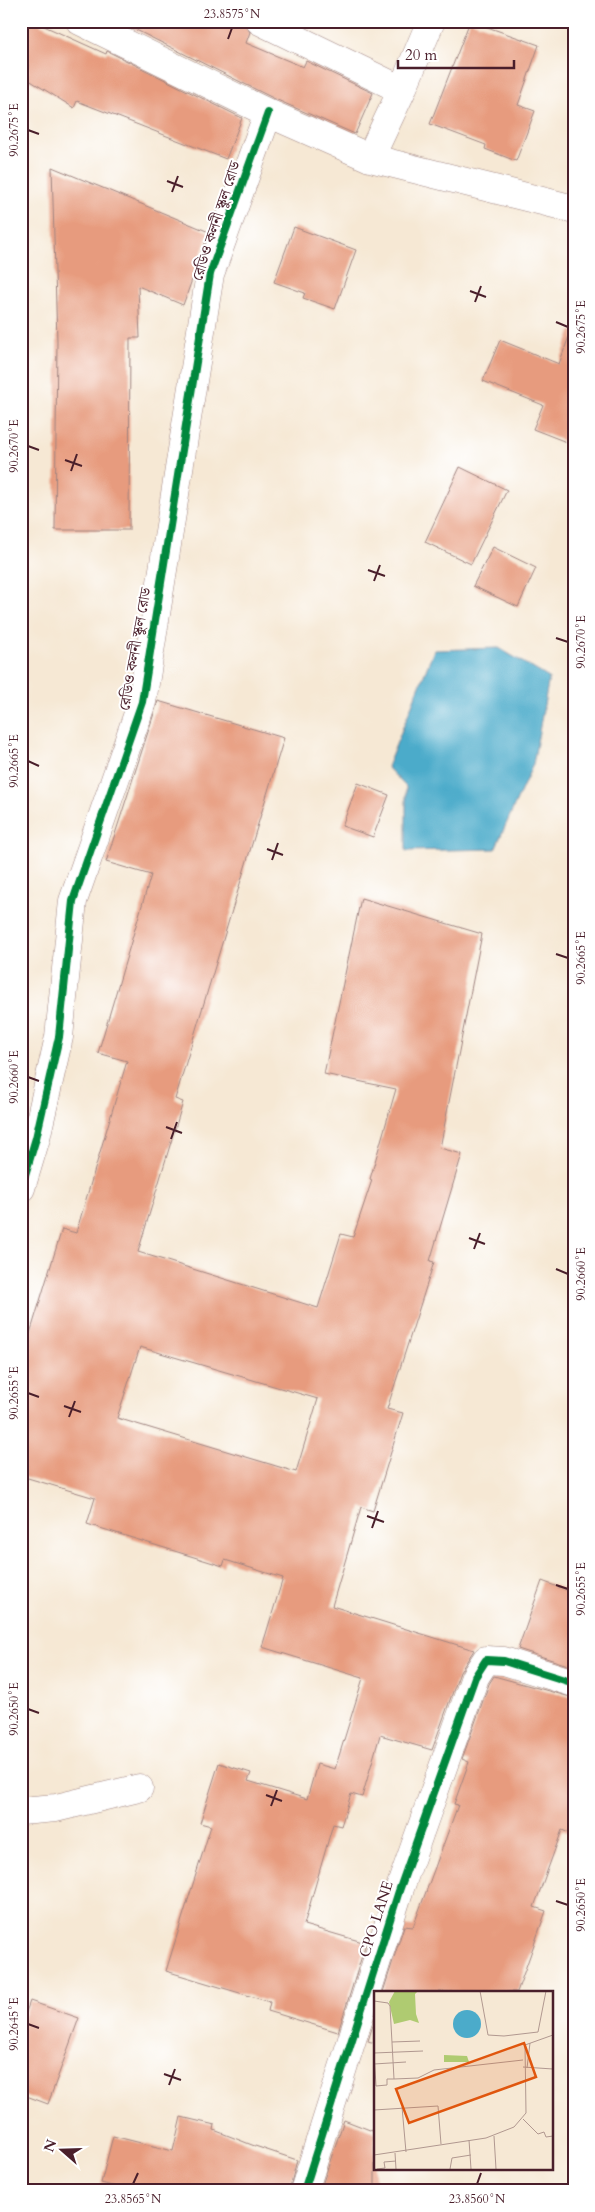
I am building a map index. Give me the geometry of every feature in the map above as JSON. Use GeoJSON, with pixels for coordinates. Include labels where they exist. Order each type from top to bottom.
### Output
{"type":"FeatureCollection","features":[{"type":"Feature","properties":{"kind":"street"},"geometry":{"type":"LineString","coordinates":[[80,21],[268,114],[370,158],[574,209]]}},
{"type":"Feature","properties":{"kind":"street"},"geometry":{"type":"LineString","coordinates":[[260,21],[402,90]]}},
{"type":"Feature","properties":{"kind":"street"},"geometry":{"type":"LineString","coordinates":[[370,158],[402,90],[431,21]]}},
{"type":"Feature","properties":{"kind":"street","name":"রেডিও কলনী স্কুল রোড"},"geometry":{"type":"LineString","coordinates":[[21,1188],[36,1138],[59,1037],[73,901],[142,702],[210,274],[268,114]]}},
{"type":"Feature","properties":{"kind":"street","name":"CPO LANE"},"geometry":{"type":"LineString","coordinates":[[304,2191],[399,1891],[475,1677],[486,1660],[504,1661],[574,1683]]}},
{"type":"Feature","properties":{"kind":"street"},"geometry":{"type":"LineString","coordinates":[[21,1811],[56,1808],[139,1788]]}},
{"type":"Feature","properties":{"kind":"water"},"geometry":{"type":"Polygon","coordinates":[[[499,648],[549,678],[533,764],[495,849],[406,851],[406,787],[387,767],[434,650],[499,648]]]}},
{"type":"Feature","properties":{"kind":"building"},"geometry":{"type":"Polygon","coordinates":[[[24,21],[33,21],[106,54],[107,51],[242,118],[226,159],[77,101],[74,108],[29,80],[24,21]]]}},
{"type":"Feature","properties":{"kind":"building"},"geometry":{"type":"Polygon","coordinates":[[[118,21],[233,21],[246,26],[250,32],[246,43],[303,67],[306,61],[373,93],[355,134],[275,99],[118,21]]]}},
{"type":"Feature","properties":{"kind":"building"},"geometry":{"type":"Polygon","coordinates":[[[470,21],[539,45],[518,105],[535,111],[516,161],[485,149],[486,145],[430,124],[470,21]]]}},
{"type":"Feature","properties":{"kind":"building"},"geometry":{"type":"Polygon","coordinates":[[[52,167],[209,232],[183,305],[138,286],[140,338],[130,338],[129,530],[55,530],[57,341],[52,167]]]}},
{"type":"Feature","properties":{"kind":"building"},"geometry":{"type":"Polygon","coordinates":[[[294,227],[356,250],[335,309],[303,298],[305,293],[274,282],[294,227]]]}},
{"type":"Feature","properties":{"kind":"building"},"geometry":{"type":"Polygon","coordinates":[[[571,331],[574,331],[574,445],[533,429],[543,405],[483,381],[500,340],[559,364],[571,331]]]}},
{"type":"Feature","properties":{"kind":"building"},"geometry":{"type":"Polygon","coordinates":[[[460,467],[507,490],[471,564],[425,542],[460,467]]]}},
{"type":"Feature","properties":{"kind":"building"},"geometry":{"type":"Polygon","coordinates":[[[493,547],[536,568],[518,607],[473,586],[493,547]]]}},
{"type":"Feature","properties":{"kind":"building"},"geometry":{"type":"Polygon","coordinates":[[[158,701],[284,738],[175,1099],[183,1102],[138,1252],[318,1308],[341,1234],[353,1237],[372,1180],[370,1179],[396,1089],[324,1074],[361,898],[482,934],[440,1148],[462,1154],[430,1261],[434,1262],[387,1409],[403,1413],[373,1511],[361,1507],[332,1606],[474,1650],[460,1672],[432,1750],[380,1735],[362,1797],[351,1794],[341,1826],[333,1824],[304,1925],[366,1943],[338,2032],[268,2011],[270,2002],[166,1971],[211,1826],[200,1823],[219,1763],[251,1773],[248,1781],[307,1799],[317,1764],[335,1769],[363,1678],[262,1647],[283,1578],[225,1560],[223,1566],[87,1524],[95,1498],[21,1476],[21,1363],[62,1229],[76,1233],[127,1061],[98,1053],[151,875],[106,862],[158,701]],[[140,1347],[117,1418],[296,1472],[318,1399],[140,1347]]]}},
{"type":"Feature","properties":{"kind":"building"},"geometry":{"type":"Polygon","coordinates":[[[358,783],[389,795],[373,837],[342,826],[358,783]]]}},
{"type":"Feature","properties":{"kind":"building"},"geometry":{"type":"Polygon","coordinates":[[[542,1581],[574,1593],[574,1667],[518,1649],[542,1581]]]}},
{"type":"Feature","properties":{"kind":"building"},"geometry":{"type":"Polygon","coordinates":[[[494,1676],[574,1698],[574,1835],[562,1830],[534,1907],[546,1911],[517,1991],[383,1991],[404,1926],[413,1927],[458,1805],[454,1804],[469,1762],[462,1759],[489,1684],[494,1676]]]}},
{"type":"Feature","properties":{"kind":"building"},"geometry":{"type":"Polygon","coordinates":[[[30,2001],[79,2018],[48,2104],[21,2094],[21,2026],[30,2001]]]}},
{"type":"Feature","properties":{"kind":"building"},"geometry":{"type":"Polygon","coordinates":[[[374,2022],[374,2043],[368,2041],[374,2022]]]}},
{"type":"Feature","properties":{"kind":"building"},"geometry":{"type":"Polygon","coordinates":[[[181,2117],[215,2125],[214,2130],[297,2160],[289,2191],[131,2191],[101,2183],[113,2136],[173,2151],[181,2117]]]}},
{"type":"Feature","properties":{"kind":"building"},"geometry":{"type":"Polygon","coordinates":[[[344,2120],[374,2132],[375,2191],[320,2191],[344,2120]]]}},
{"type":"Feature","properties":{"kind":"cycle path"},"geometry":{"type":"LineString","coordinates":[[21,1188],[36,1138],[59,1037],[73,901],[142,702],[210,274],[268,113]]}},
{"type":"Feature","properties":{"kind":"cycle path"},"geometry":{"type":"LineString","coordinates":[[304,2191],[399,1891],[475,1677],[486,1660],[504,1661],[574,1683]]}}]}
